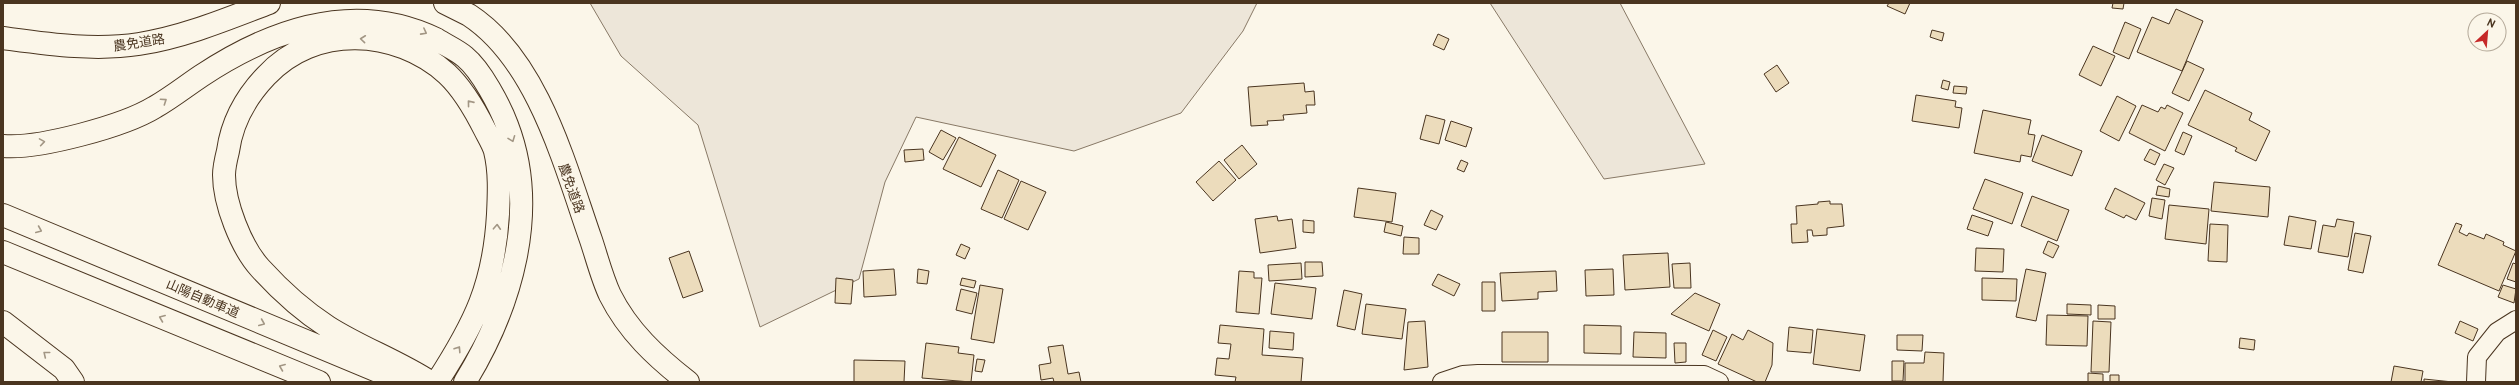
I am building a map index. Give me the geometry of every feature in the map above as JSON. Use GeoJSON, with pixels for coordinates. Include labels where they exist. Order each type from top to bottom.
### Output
{"type":"FeatureCollection","features":[{"type":"Feature","properties":{"kind":"main road","name":"農免道路"},"geometry":{"type":"LineString","coordinates":[[3,38],[58,46],[103,47],[139,44],[184,33],[269,3]]}},
{"type":"Feature","properties":{"kind":"main road","name":"農免道路"},"geometry":{"type":"LineString","coordinates":[[445,3],[469,16],[501,44],[526,78],[547,120],[610,294],[630,327],[660,361],[688,382]]}},
{"type":"Feature","properties":{"kind":"main road"},"geometry":{"type":"LineString","coordinates":[[3,146],[62,139],[106,127],[154,108],[203,75],[268,37],[310,21],[345,16],[387,19],[421,30],[466,57],[499,103],[516,149],[522,197],[517,252],[506,297],[486,347],[465,382]]}},
{"type":"Feature","properties":{"kind":"main road"},"geometry":{"type":"LineString","coordinates":[[416,378],[329,327],[294,302],[258,266],[234,223],[224,175],[231,130],[252,91],[273,68],[279,62],[310,45],[346,37],[382,40],[413,51],[447,75],[475,108],[494,151],[499,194],[496,248],[486,291],[467,337],[437,382]]}},
{"type":"Feature","properties":{"kind":"main road","name":"山陽自動車道"},"geometry":{"type":"LineString","coordinates":[[3,214],[416,378]]}},
{"type":"Feature","properties":{"kind":"main road"},"geometry":{"type":"LineString","coordinates":[[3,252],[318,382]]}},
{"type":"Feature","properties":{"kind":"main road"},"geometry":{"type":"LineString","coordinates":[[3,322],[64,369],[73,382]]}},
{"type":"Feature","properties":{"kind":"street"},"geometry":{"type":"LineString","coordinates":[[2476,382],[2477,357],[2497,332],[2516,320]]}},
{"type":"Feature","properties":{"kind":"street"},"geometry":{"type":"LineString","coordinates":[[1442,382],[1463,375],[1478,374],[1704,375],[1719,382]]}},
{"type":"Feature","properties":{"kind":"shaded area"},"geometry":{"type":"Polygon","coordinates":[[[590,3],[1257,3],[1243,31],[1181,113],[1074,151],[916,117],[885,182],[859,279],[760,327],[698,125],[621,56],[590,3]]]}},
{"type":"Feature","properties":{"kind":"shaded area"},"geometry":{"type":"Polygon","coordinates":[[[1490,3],[1620,3],[1705,164],[1604,179],[1490,3]]]}},
{"type":"Feature","properties":{"kind":"building"},"geometry":{"type":"Polygon","coordinates":[[[1889,3],[1910,3],[1905,14],[1887,6],[1889,3]]]}},
{"type":"Feature","properties":{"kind":"building"},"geometry":{"type":"Polygon","coordinates":[[[2113,3],[2124,3],[2123,9],[2112,8],[2113,3]]]}},
{"type":"Feature","properties":{"kind":"building"},"geometry":{"type":"Polygon","coordinates":[[[2176,9],[2203,21],[2182,71],[2137,52],[2152,17],[2169,24],[2176,9]]]}},
{"type":"Feature","properties":{"kind":"building"},"geometry":{"type":"Polygon","coordinates":[[[2125,22],[2141,29],[2129,59],[2113,52],[2125,22]]]}},
{"type":"Feature","properties":{"kind":"building"},"geometry":{"type":"Polygon","coordinates":[[[1932,30],[1944,33],[1942,41],[1930,37],[1932,30]]]}},
{"type":"Feature","properties":{"kind":"building"},"geometry":{"type":"Polygon","coordinates":[[[1438,34],[1449,39],[1444,50],[1433,45],[1438,34]]]}},
{"type":"Feature","properties":{"kind":"building"},"geometry":{"type":"Polygon","coordinates":[[[2093,46],[2115,56],[2101,86],[2079,75],[2093,46]]]}},
{"type":"Feature","properties":{"kind":"building"},"geometry":{"type":"Polygon","coordinates":[[[2187,61],[2204,69],[2189,101],[2172,93],[2187,61]]]}},
{"type":"Feature","properties":{"kind":"building"},"geometry":{"type":"Polygon","coordinates":[[[1777,65],[1789,83],[1776,92],[1764,74],[1777,65]]]}},
{"type":"Feature","properties":{"kind":"building"},"geometry":{"type":"Polygon","coordinates":[[[1943,80],[1950,82],[1948,90],[1941,88],[1943,80]]]}},
{"type":"Feature","properties":{"kind":"building"},"geometry":{"type":"Polygon","coordinates":[[[1304,83],[1305,92],[1314,91],[1315,105],[1306,105],[1307,113],[1283,115],[1284,120],[1267,121],[1268,125],[1251,126],[1248,87],[1304,83]]]}},
{"type":"Feature","properties":{"kind":"building"},"geometry":{"type":"Polygon","coordinates":[[[1954,86],[1967,87],[1966,94],[1953,93],[1954,86]]]}},
{"type":"Feature","properties":{"kind":"building"},"geometry":{"type":"Polygon","coordinates":[[[2205,90],[2252,113],[2249,120],[2270,131],[2256,161],[2235,151],[2237,148],[2188,125],[2205,90]]]}},
{"type":"Feature","properties":{"kind":"building"},"geometry":{"type":"Polygon","coordinates":[[[1916,95],[1956,101],[1955,107],[1962,108],[1959,128],[1912,121],[1916,95]]]}},
{"type":"Feature","properties":{"kind":"building"},"geometry":{"type":"Polygon","coordinates":[[[2117,96],[2136,106],[2119,141],[2100,131],[2117,96]]]}},
{"type":"Feature","properties":{"kind":"building"},"geometry":{"type":"Polygon","coordinates":[[[2142,105],[2158,112],[2161,107],[2165,109],[2167,105],[2183,113],[2165,151],[2129,133],[2142,105]]]}},
{"type":"Feature","properties":{"kind":"building"},"geometry":{"type":"Polygon","coordinates":[[[1983,110],[2031,120],[2028,134],[2035,135],[2031,157],[2021,155],[2020,162],[1974,153],[1983,110]]]}},
{"type":"Feature","properties":{"kind":"building"},"geometry":{"type":"Polygon","coordinates":[[[1426,115],[1445,120],[1439,144],[1420,139],[1426,115]]]}},
{"type":"Feature","properties":{"kind":"building"},"geometry":{"type":"Polygon","coordinates":[[[1451,121],[1472,128],[1466,147],[1445,140],[1451,121]]]}},
{"type":"Feature","properties":{"kind":"building"},"geometry":{"type":"Polygon","coordinates":[[[941,130],[956,138],[943,160],[929,152],[941,130]]]}},
{"type":"Feature","properties":{"kind":"building"},"geometry":{"type":"Polygon","coordinates":[[[2183,132],[2192,136],[2184,155],[2175,151],[2183,132]]]}},
{"type":"Feature","properties":{"kind":"building"},"geometry":{"type":"Polygon","coordinates":[[[2042,135],[2082,151],[2072,176],[2032,161],[2042,135]]]}},
{"type":"Feature","properties":{"kind":"building"},"geometry":{"type":"Polygon","coordinates":[[[959,137],[996,155],[981,187],[943,169],[959,137]]]}},
{"type":"Feature","properties":{"kind":"building"},"geometry":{"type":"Polygon","coordinates":[[[1242,145],[1257,164],[1239,179],[1224,160],[1242,145]]]}},
{"type":"Feature","properties":{"kind":"building"},"geometry":{"type":"Polygon","coordinates":[[[923,149],[924,160],[905,162],[904,150],[923,149]]]}},
{"type":"Feature","properties":{"kind":"building"},"geometry":{"type":"Polygon","coordinates":[[[2150,149],[2160,154],[2155,165],[2144,160],[2150,149]]]}},
{"type":"Feature","properties":{"kind":"building"},"geometry":{"type":"Polygon","coordinates":[[[1461,160],[1468,163],[1464,172],[1457,169],[1461,160]]]}},
{"type":"Feature","properties":{"kind":"building"},"geometry":{"type":"Polygon","coordinates":[[[1219,161],[1236,180],[1213,201],[1196,182],[1219,161]]]}},
{"type":"Feature","properties":{"kind":"building"},"geometry":{"type":"Polygon","coordinates":[[[2164,164],[2174,168],[2165,185],[2156,180],[2164,164]]]}},
{"type":"Feature","properties":{"kind":"building"},"geometry":{"type":"Polygon","coordinates":[[[998,170],[1019,180],[1002,218],[981,209],[998,170]]]}},
{"type":"Feature","properties":{"kind":"building"},"geometry":{"type":"Polygon","coordinates":[[[1985,179],[2023,193],[2012,224],[1973,209],[1985,179]]]}},
{"type":"Feature","properties":{"kind":"building"},"geometry":{"type":"Polygon","coordinates":[[[1021,181],[1046,192],[1028,230],[1004,219],[1021,181]]]}},
{"type":"Feature","properties":{"kind":"building"},"geometry":{"type":"Polygon","coordinates":[[[2214,182],[2270,187],[2268,217],[2211,211],[2214,182]]]}},
{"type":"Feature","properties":{"kind":"building"},"geometry":{"type":"Polygon","coordinates":[[[2158,186],[2170,189],[2169,197],[2156,195],[2158,186]]]}},
{"type":"Feature","properties":{"kind":"building"},"geometry":{"type":"Polygon","coordinates":[[[1358,188],[1396,193],[1392,222],[1354,217],[1358,188]]]}},
{"type":"Feature","properties":{"kind":"building"},"geometry":{"type":"Polygon","coordinates":[[[2115,188],[2145,203],[2136,220],[2126,215],[2124,218],[2105,209],[2115,188]]]}},
{"type":"Feature","properties":{"kind":"building"},"geometry":{"type":"Polygon","coordinates":[[[2032,196],[2069,210],[2057,241],[2021,226],[2032,196]]]}},
{"type":"Feature","properties":{"kind":"building"},"geometry":{"type":"Polygon","coordinates":[[[2152,198],[2165,200],[2162,219],[2149,216],[2152,198]]]}},
{"type":"Feature","properties":{"kind":"building"},"geometry":{"type":"Polygon","coordinates":[[[1830,201],[1830,204],[1842,204],[1844,226],[1827,228],[1827,235],[1813,236],[1812,230],[1807,230],[1808,242],[1792,243],[1791,224],[1797,224],[1796,206],[1818,204],[1818,202],[1830,201]]]}},
{"type":"Feature","properties":{"kind":"building"},"geometry":{"type":"Polygon","coordinates":[[[2169,205],[2209,209],[2206,244],[2165,239],[2169,205]]]}},
{"type":"Feature","properties":{"kind":"building"},"geometry":{"type":"Polygon","coordinates":[[[1431,210],[1443,216],[1436,230],[1424,225],[1431,210]]]}},
{"type":"Feature","properties":{"kind":"building"},"geometry":{"type":"Polygon","coordinates":[[[1972,215],[1993,222],[1988,236],[1967,229],[1972,215]]]}},
{"type":"Feature","properties":{"kind":"building"},"geometry":{"type":"Polygon","coordinates":[[[1277,216],[1278,221],[1292,219],[1296,248],[1260,253],[1255,219],[1277,216]]]}},
{"type":"Feature","properties":{"kind":"building"},"geometry":{"type":"Polygon","coordinates":[[[2289,216],[2316,221],[2311,249],[2284,245],[2289,216]]]}},
{"type":"Feature","properties":{"kind":"building"},"geometry":{"type":"Polygon","coordinates":[[[2337,219],[2354,222],[2348,257],[2318,252],[2323,225],[2335,227],[2337,219]]]}},
{"type":"Feature","properties":{"kind":"building"},"geometry":{"type":"Polygon","coordinates":[[[1303,220],[1314,221],[1314,233],[1303,232],[1303,220]]]}},
{"type":"Feature","properties":{"kind":"building"},"geometry":{"type":"Polygon","coordinates":[[[1386,222],[1403,226],[1401,236],[1384,232],[1386,222]]]}},
{"type":"Feature","properties":{"kind":"building"},"geometry":{"type":"Polygon","coordinates":[[[2456,223],[2462,225],[2459,232],[2467,236],[2469,233],[2484,239],[2486,234],[2504,242],[2503,245],[2516,251],[2499,291],[2438,265],[2456,223]]]}},
{"type":"Feature","properties":{"kind":"building"},"geometry":{"type":"Polygon","coordinates":[[[2210,224],[2228,225],[2227,262],[2208,261],[2210,224]]]}},
{"type":"Feature","properties":{"kind":"building"},"geometry":{"type":"Polygon","coordinates":[[[2355,233],[2371,236],[2363,273],[2348,270],[2355,233]]]}},
{"type":"Feature","properties":{"kind":"building"},"geometry":{"type":"Polygon","coordinates":[[[1404,237],[1419,238],[1419,254],[1403,254],[1404,237]]]}},
{"type":"Feature","properties":{"kind":"building"},"geometry":{"type":"Polygon","coordinates":[[[2048,241],[2059,246],[2053,258],[2043,253],[2048,241]]]}},
{"type":"Feature","properties":{"kind":"building"},"geometry":{"type":"Polygon","coordinates":[[[961,244],[970,248],[965,259],[956,255],[961,244]]]}},
{"type":"Feature","properties":{"kind":"building"},"geometry":{"type":"Polygon","coordinates":[[[1976,248],[2004,249],[2003,272],[1975,271],[1976,248]]]}},
{"type":"Feature","properties":{"kind":"building"},"geometry":{"type":"Polygon","coordinates":[[[689,251],[703,291],[683,298],[669,258],[689,251]]]}},
{"type":"Feature","properties":{"kind":"building"},"geometry":{"type":"Polygon","coordinates":[[[1668,253],[1670,287],[1625,290],[1623,255],[1668,253]]]}},
{"type":"Feature","properties":{"kind":"building"},"geometry":{"type":"Polygon","coordinates":[[[1305,262],[1322,262],[1323,276],[1305,277],[1305,262]]]}},
{"type":"Feature","properties":{"kind":"building"},"geometry":{"type":"Polygon","coordinates":[[[1301,263],[1302,279],[1269,281],[1268,265],[1301,263]]]}},
{"type":"Feature","properties":{"kind":"building"},"geometry":{"type":"Polygon","coordinates":[[[1690,263],[1691,288],[1674,288],[1672,264],[1690,263]]]}},
{"type":"Feature","properties":{"kind":"building"},"geometry":{"type":"Polygon","coordinates":[[[2513,263],[2516,264],[2516,282],[2507,279],[2513,263]]]}},
{"type":"Feature","properties":{"kind":"building"},"geometry":{"type":"Polygon","coordinates":[[[894,269],[896,295],[864,297],[863,271],[894,269]]]}},
{"type":"Feature","properties":{"kind":"building"},"geometry":{"type":"Polygon","coordinates":[[[918,269],[929,271],[927,284],[917,283],[918,269]]]}},
{"type":"Feature","properties":{"kind":"building"},"geometry":{"type":"Polygon","coordinates":[[[1613,269],[1614,295],[1586,296],[1585,270],[1613,269]]]}},
{"type":"Feature","properties":{"kind":"building"},"geometry":{"type":"Polygon","coordinates":[[[2026,269],[2046,273],[2036,321],[2016,317],[2026,269]]]}},
{"type":"Feature","properties":{"kind":"building"},"geometry":{"type":"Polygon","coordinates":[[[1239,271],[1254,272],[1254,278],[1262,278],[1259,314],[1236,312],[1239,271]]]}},
{"type":"Feature","properties":{"kind":"building"},"geometry":{"type":"Polygon","coordinates":[[[1556,271],[1557,291],[1538,292],[1538,299],[1502,301],[1500,273],[1556,271]]]}},
{"type":"Feature","properties":{"kind":"building"},"geometry":{"type":"Polygon","coordinates":[[[1438,274],[1460,284],[1454,296],[1432,285],[1438,274]]]}},
{"type":"Feature","properties":{"kind":"building"},"geometry":{"type":"Polygon","coordinates":[[[836,278],[853,280],[851,304],[835,303],[836,278]]]}},
{"type":"Feature","properties":{"kind":"building"},"geometry":{"type":"Polygon","coordinates":[[[962,278],[976,281],[974,288],[960,285],[962,278]]]}},
{"type":"Feature","properties":{"kind":"building"},"geometry":{"type":"Polygon","coordinates":[[[1982,278],[2017,279],[2016,301],[1982,300],[1982,278]]]}},
{"type":"Feature","properties":{"kind":"building"},"geometry":{"type":"Polygon","coordinates":[[[1482,282],[1495,282],[1495,311],[1482,311],[1482,282]]]}},
{"type":"Feature","properties":{"kind":"building"},"geometry":{"type":"Polygon","coordinates":[[[1275,283],[1316,288],[1312,319],[1271,314],[1275,283]]]}},
{"type":"Feature","properties":{"kind":"building"},"geometry":{"type":"Polygon","coordinates":[[[980,285],[1003,289],[994,343],[971,339],[980,285]]]}},
{"type":"Feature","properties":{"kind":"building"},"geometry":{"type":"Polygon","coordinates":[[[2503,285],[2516,289],[2514,303],[2498,297],[2503,285]]]}},
{"type":"Feature","properties":{"kind":"building"},"geometry":{"type":"Polygon","coordinates":[[[961,289],[977,293],[972,314],[956,310],[961,289]]]}},
{"type":"Feature","properties":{"kind":"building"},"geometry":{"type":"Polygon","coordinates":[[[1344,290],[1362,294],[1355,330],[1337,326],[1344,290]]]}},
{"type":"Feature","properties":{"kind":"building"},"geometry":{"type":"Polygon","coordinates":[[[1695,293],[1720,304],[1709,331],[1671,314],[1695,293]]]}},
{"type":"Feature","properties":{"kind":"building"},"geometry":{"type":"Polygon","coordinates":[[[1366,304],[1406,309],[1402,339],[1362,334],[1366,304]]]}},
{"type":"Feature","properties":{"kind":"building"},"geometry":{"type":"Polygon","coordinates":[[[2067,304],[2091,305],[2091,315],[2067,314],[2067,304]]]}},
{"type":"Feature","properties":{"kind":"building"},"geometry":{"type":"Polygon","coordinates":[[[2098,305],[2115,306],[2115,319],[2098,319],[2098,305]]]}},
{"type":"Feature","properties":{"kind":"building"},"geometry":{"type":"Polygon","coordinates":[[[2047,315],[2088,316],[2087,346],[2046,345],[2047,315]]]}},
{"type":"Feature","properties":{"kind":"building"},"geometry":{"type":"Polygon","coordinates":[[[1425,321],[1428,367],[1404,370],[1408,322],[1425,321]]]}},
{"type":"Feature","properties":{"kind":"building"},"geometry":{"type":"Polygon","coordinates":[[[2093,321],[2111,322],[2109,372],[2091,372],[2093,321]]]}},
{"type":"Feature","properties":{"kind":"building"},"geometry":{"type":"Polygon","coordinates":[[[2460,321],[2478,329],[2473,341],[2455,333],[2460,321]]]}},
{"type":"Feature","properties":{"kind":"building"},"geometry":{"type":"Polygon","coordinates":[[[1220,325],[1264,329],[1262,355],[1303,358],[1301,382],[1235,382],[1236,377],[1215,375],[1217,358],[1229,359],[1231,344],[1218,343],[1220,325]]]}},
{"type":"Feature","properties":{"kind":"building"},"geometry":{"type":"Polygon","coordinates":[[[1584,325],[1621,326],[1621,354],[1584,353],[1584,325]]]}},
{"type":"Feature","properties":{"kind":"building"},"geometry":{"type":"Polygon","coordinates":[[[1789,327],[1813,330],[1811,353],[1787,351],[1789,327]]]}},
{"type":"Feature","properties":{"kind":"building"},"geometry":{"type":"Polygon","coordinates":[[[1817,329],[1865,335],[1860,371],[1813,364],[1817,329]]]}},
{"type":"Feature","properties":{"kind":"building"},"geometry":{"type":"Polygon","coordinates":[[[1713,330],[1727,337],[1716,361],[1702,355],[1713,330]]]}},
{"type":"Feature","properties":{"kind":"building"},"geometry":{"type":"Polygon","coordinates":[[[1748,330],[1773,343],[1772,365],[1765,382],[1757,382],[1718,364],[1732,334],[1743,340],[1748,330]]]}},
{"type":"Feature","properties":{"kind":"building"},"geometry":{"type":"Polygon","coordinates":[[[1270,331],[1294,333],[1293,350],[1269,348],[1270,331]]]}},
{"type":"Feature","properties":{"kind":"building"},"geometry":{"type":"Polygon","coordinates":[[[1502,332],[1548,332],[1548,362],[1502,362],[1502,332]]]}},
{"type":"Feature","properties":{"kind":"building"},"geometry":{"type":"Polygon","coordinates":[[[1634,332],[1666,333],[1666,358],[1633,357],[1634,332]]]}},
{"type":"Feature","properties":{"kind":"building"},"geometry":{"type":"Polygon","coordinates":[[[1897,335],[1923,335],[1922,351],[1897,350],[1897,335]]]}},
{"type":"Feature","properties":{"kind":"building"},"geometry":{"type":"Polygon","coordinates":[[[2240,338],[2255,340],[2254,350],[2239,348],[2240,338]]]}},
{"type":"Feature","properties":{"kind":"building"},"geometry":{"type":"Polygon","coordinates":[[[926,343],[959,347],[958,353],[974,355],[971,382],[922,378],[926,343]]]}},
{"type":"Feature","properties":{"kind":"building"},"geometry":{"type":"Polygon","coordinates":[[[1674,343],[1686,343],[1686,362],[1675,363],[1674,343]]]}},
{"type":"Feature","properties":{"kind":"building"},"geometry":{"type":"Polygon","coordinates":[[[1063,345],[1068,374],[1079,372],[1081,382],[1054,382],[1053,378],[1041,380],[1039,365],[1051,363],[1048,347],[1063,345]]]}},
{"type":"Feature","properties":{"kind":"building"},"geometry":{"type":"Polygon","coordinates":[[[1925,352],[1944,353],[1943,382],[1905,382],[1905,363],[1924,363],[1925,352]]]}},
{"type":"Feature","properties":{"kind":"building"},"geometry":{"type":"Polygon","coordinates":[[[977,359],[985,360],[982,372],[975,371],[977,359]]]}},
{"type":"Feature","properties":{"kind":"building"},"geometry":{"type":"Polygon","coordinates":[[[854,360],[905,361],[904,382],[854,382],[854,360]]]}},
{"type":"Feature","properties":{"kind":"building"},"geometry":{"type":"Polygon","coordinates":[[[1892,361],[1904,361],[1903,381],[1892,381],[1892,361]]]}},
{"type":"Feature","properties":{"kind":"building"},"geometry":{"type":"Polygon","coordinates":[[[2394,366],[2423,371],[2421,382],[2391,382],[2394,366]]]}},
{"type":"Feature","properties":{"kind":"building"},"geometry":{"type":"Polygon","coordinates":[[[2088,373],[2103,374],[2103,382],[2088,382],[2088,373]]]}},
{"type":"Feature","properties":{"kind":"building"},"geometry":{"type":"Polygon","coordinates":[[[2110,375],[2119,375],[2119,382],[2110,382],[2110,375]]]}},
{"type":"Feature","properties":{"kind":"building"},"geometry":{"type":"Polygon","coordinates":[[[2424,379],[2453,382],[2424,382],[2424,379]]]}}]}
